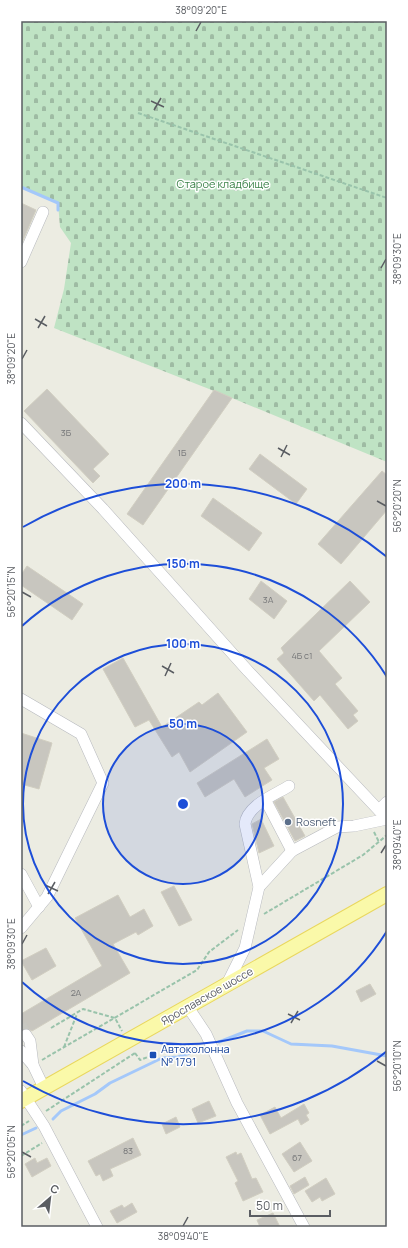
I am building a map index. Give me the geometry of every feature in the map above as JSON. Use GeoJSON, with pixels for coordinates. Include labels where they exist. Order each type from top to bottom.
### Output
{"type":"FeatureCollection","features":[{"type":"Feature","properties":{"kind":"main road","name":"Ярославское шоссе"},"geometry":{"type":"LineString","coordinates":[[23,1097],[132,1047],[188,1007],[387,894]]}},
{"type":"Feature","properties":{"kind":"street"},"geometry":{"type":"LineString","coordinates":[[21,262],[43,212]]}},
{"type":"Feature","properties":{"kind":"street"},"geometry":{"type":"LineString","coordinates":[[21,423],[103,509],[248,671],[387,819]]}},
{"type":"Feature","properties":{"kind":"street"},"geometry":{"type":"LineString","coordinates":[[21,699],[81,734],[103,783],[47,898],[21,928]]}},
{"type":"Feature","properties":{"kind":"street"},"geometry":{"type":"LineString","coordinates":[[226,986],[245,948],[259,888],[245,824],[246,818],[253,809],[289,786]]}},
{"type":"Feature","properties":{"kind":"street"},"geometry":{"type":"LineString","coordinates":[[266,801],[292,851]]}},
{"type":"Feature","properties":{"kind":"street"},"geometry":{"type":"LineString","coordinates":[[379,810],[387,802]]}},
{"type":"Feature","properties":{"kind":"street"},"geometry":{"type":"LineString","coordinates":[[259,888],[292,851],[337,827],[347,827],[387,819]]}},
{"type":"Feature","properties":{"kind":"street"},"geometry":{"type":"LineString","coordinates":[[21,874],[39,907]]}},
{"type":"Feature","properties":{"kind":"street"},"geometry":{"type":"LineString","coordinates":[[188,1007],[206,1034],[237,1103],[304,1227]]}},
{"type":"Feature","properties":{"kind":"street"},"geometry":{"type":"LineString","coordinates":[[26,1035],[30,1041],[33,1065]]}},
{"type":"Feature","properties":{"kind":"street"},"geometry":{"type":"LineString","coordinates":[[21,1051],[33,1065],[44,1088]]}},
{"type":"Feature","properties":{"kind":"street"},"geometry":{"type":"LineString","coordinates":[[23,1097],[38,1116],[97,1227]]}},
{"type":"Feature","properties":{"kind":"path"},"geometry":{"type":"LineString","coordinates":[[138,113],[387,198]]}},
{"type":"Feature","properties":{"kind":"path"},"geometry":{"type":"LineString","coordinates":[[33,1065],[197,970],[209,952],[251,922],[363,855],[387,835]]}},
{"type":"Feature","properties":{"kind":"path"},"geometry":{"type":"LineString","coordinates":[[51,1028],[83,1009],[115,1018],[140,1060],[153,1055]]}},
{"type":"Feature","properties":{"kind":"path"},"geometry":{"type":"LineString","coordinates":[[64,1048],[77,1013]]}},
{"type":"Feature","properties":{"kind":"path"},"geometry":{"type":"LineString","coordinates":[[38,1116],[132,1047]]}},
{"type":"Feature","properties":{"kind":"path"},"geometry":{"type":"LineString","coordinates":[[21,1156],[50,1138]]}},
{"type":"Feature","properties":{"kind":"green space","name":"Старое кладбище"},"geometry":{"type":"Polygon","coordinates":[[[21,21],[387,21],[387,462],[232,398],[54,328],[64,289],[71,243],[60,227],[58,203],[21,187],[21,21]]]}},
{"type":"Feature","properties":{"kind":"building"},"geometry":{"type":"Polygon","coordinates":[[[21,203],[36,210],[21,245],[21,203]]]}},
{"type":"Feature","properties":{"kind":"building"},"geometry":{"type":"Polygon","coordinates":[[[47,389],[109,454],[93,469],[100,476],[93,483],[24,411],[47,389]]]}},
{"type":"Feature","properties":{"kind":"building"},"geometry":{"type":"Polygon","coordinates":[[[214,390],[232,398],[143,525],[127,514],[214,390]]]}},
{"type":"Feature","properties":{"kind":"building"},"geometry":{"type":"Polygon","coordinates":[[[260,454],[307,489],[296,504],[249,469],[260,454]]]}},
{"type":"Feature","properties":{"kind":"building"},"geometry":{"type":"Polygon","coordinates":[[[382,471],[387,475],[387,510],[341,564],[318,544],[382,471]]]}},
{"type":"Feature","properties":{"kind":"building"},"geometry":{"type":"Polygon","coordinates":[[[213,498],[262,533],[249,551],[201,516],[213,498]]]}},
{"type":"Feature","properties":{"kind":"building"},"geometry":{"type":"Polygon","coordinates":[[[27,566],[83,604],[72,620],[21,585],[21,575],[27,566]]]}},
{"type":"Feature","properties":{"kind":"building"},"geometry":{"type":"Polygon","coordinates":[[[261,581],[287,601],[274,619],[249,599],[261,581]]]}},
{"type":"Feature","properties":{"kind":"building"},"geometry":{"type":"Polygon","coordinates":[[[350,581],[370,602],[319,651],[342,678],[335,684],[358,711],[353,715],[358,721],[348,729],[320,695],[314,701],[277,659],[284,653],[281,648],[350,581]]]}},
{"type":"Feature","properties":{"kind":"building"},"geometry":{"type":"Polygon","coordinates":[[[123,658],[162,727],[199,702],[202,705],[218,693],[247,732],[190,772],[179,752],[172,757],[149,720],[135,727],[103,669],[123,658]]]}},
{"type":"Feature","properties":{"kind":"building"},"geometry":{"type":"Polygon","coordinates":[[[21,733],[52,743],[39,789],[21,784],[21,733]]]}},
{"type":"Feature","properties":{"kind":"building"},"geometry":{"type":"Polygon","coordinates":[[[267,739],[279,759],[264,768],[272,780],[245,797],[234,779],[205,797],[197,783],[267,739]]]}},
{"type":"Feature","properties":{"kind":"building"},"geometry":{"type":"Polygon","coordinates":[[[283,797],[305,836],[295,841],[274,802],[283,797]]]}},
{"type":"Feature","properties":{"kind":"building"},"geometry":{"type":"Polygon","coordinates":[[[261,819],[274,846],[259,853],[252,824],[261,819]]]}},
{"type":"Feature","properties":{"kind":"building"},"geometry":{"type":"Polygon","coordinates":[[[174,886],[192,920],[179,926],[161,892],[174,886]]]}},
{"type":"Feature","properties":{"kind":"building"},"geometry":{"type":"Polygon","coordinates":[[[118,895],[130,917],[144,909],[153,926],[138,935],[136,932],[113,944],[130,973],[32,1031],[26,1028],[21,1030],[21,1014],[102,966],[75,918],[118,895]]]}},
{"type":"Feature","properties":{"kind":"building"},"geometry":{"type":"Polygon","coordinates":[[[46,948],[56,966],[32,980],[21,961],[46,948]]]}},
{"type":"Feature","properties":{"kind":"building"},"geometry":{"type":"Polygon","coordinates":[[[370,984],[376,994],[361,1002],[356,991],[370,984]]]}},
{"type":"Feature","properties":{"kind":"building"},"geometry":{"type":"Polygon","coordinates":[[[209,1101],[216,1116],[198,1123],[192,1109],[209,1101]]]}},
{"type":"Feature","properties":{"kind":"building"},"geometry":{"type":"Polygon","coordinates":[[[304,1104],[309,1113],[306,1115],[309,1120],[301,1125],[298,1119],[270,1134],[260,1115],[275,1107],[281,1118],[304,1104]]]}},
{"type":"Feature","properties":{"kind":"building"},"geometry":{"type":"Polygon","coordinates":[[[176,1117],[180,1127],[166,1134],[162,1124],[176,1117]]]}},
{"type":"Feature","properties":{"kind":"building"},"geometry":{"type":"Polygon","coordinates":[[[133,1138],[141,1155],[110,1169],[113,1176],[103,1181],[100,1174],[96,1176],[88,1161],[133,1138]]]}},
{"type":"Feature","properties":{"kind":"building"},"geometry":{"type":"Polygon","coordinates":[[[300,1142],[312,1161],[294,1172],[282,1154],[300,1142]]]}},
{"type":"Feature","properties":{"kind":"building"},"geometry":{"type":"Polygon","coordinates":[[[236,1152],[237,1155],[241,1153],[252,1179],[256,1178],[263,1192],[243,1201],[235,1183],[238,1181],[226,1157],[236,1152]]]}},
{"type":"Feature","properties":{"kind":"building"},"geometry":{"type":"Polygon","coordinates":[[[35,1158],[37,1163],[47,1158],[51,1166],[32,1177],[25,1164],[35,1158]]]}},
{"type":"Feature","properties":{"kind":"building"},"geometry":{"type":"Polygon","coordinates":[[[305,1177],[309,1185],[294,1194],[290,1186],[305,1177]]]}},
{"type":"Feature","properties":{"kind":"building"},"geometry":{"type":"Polygon","coordinates":[[[326,1178],[335,1194],[322,1201],[320,1197],[312,1202],[305,1191],[326,1178]]]}},
{"type":"Feature","properties":{"kind":"building"},"geometry":{"type":"Polygon","coordinates":[[[132,1203],[137,1212],[117,1223],[110,1211],[122,1205],[124,1208],[132,1203]]]}},
{"type":"Feature","properties":{"kind":"building"},"geometry":{"type":"Polygon","coordinates":[[[273,1213],[280,1227],[260,1227],[257,1220],[273,1213]]]}},
{"type":"Feature","properties":{"kind":"waterway"},"geometry":{"type":"LineString","coordinates":[[21,187],[58,203],[58,210]]}},
{"type":"Feature","properties":{"kind":"waterway"},"geometry":{"type":"LineString","coordinates":[[219,1042],[247,1031],[263,1031],[291,1044],[332,1046],[387,1056]]}},
{"type":"Feature","properties":{"kind":"waterway"},"geometry":{"type":"LineString","coordinates":[[53,1119],[61,1111],[95,1094],[110,1083],[162,1058],[178,1057],[202,1049]]}},
{"type":"Feature","properties":{"kind":"waterway"},"geometry":{"type":"LineString","coordinates":[[21,1135],[36,1128]]}},
{"type":"Feature","properties":{"kind":"tunnel"},"geometry":{"type":"LineString","coordinates":[[21,1025],[26,1035]]}},
{"type":"Feature","properties":{"kind":"place","name":"Rosneft"},"geometry":{"type":"Point","coordinates":[288,822]}},
{"type":"Feature","properties":{"kind":"place","name":"Автоколонна № 1791"},"geometry":{"type":"Point","coordinates":[153,1055]}}]}
